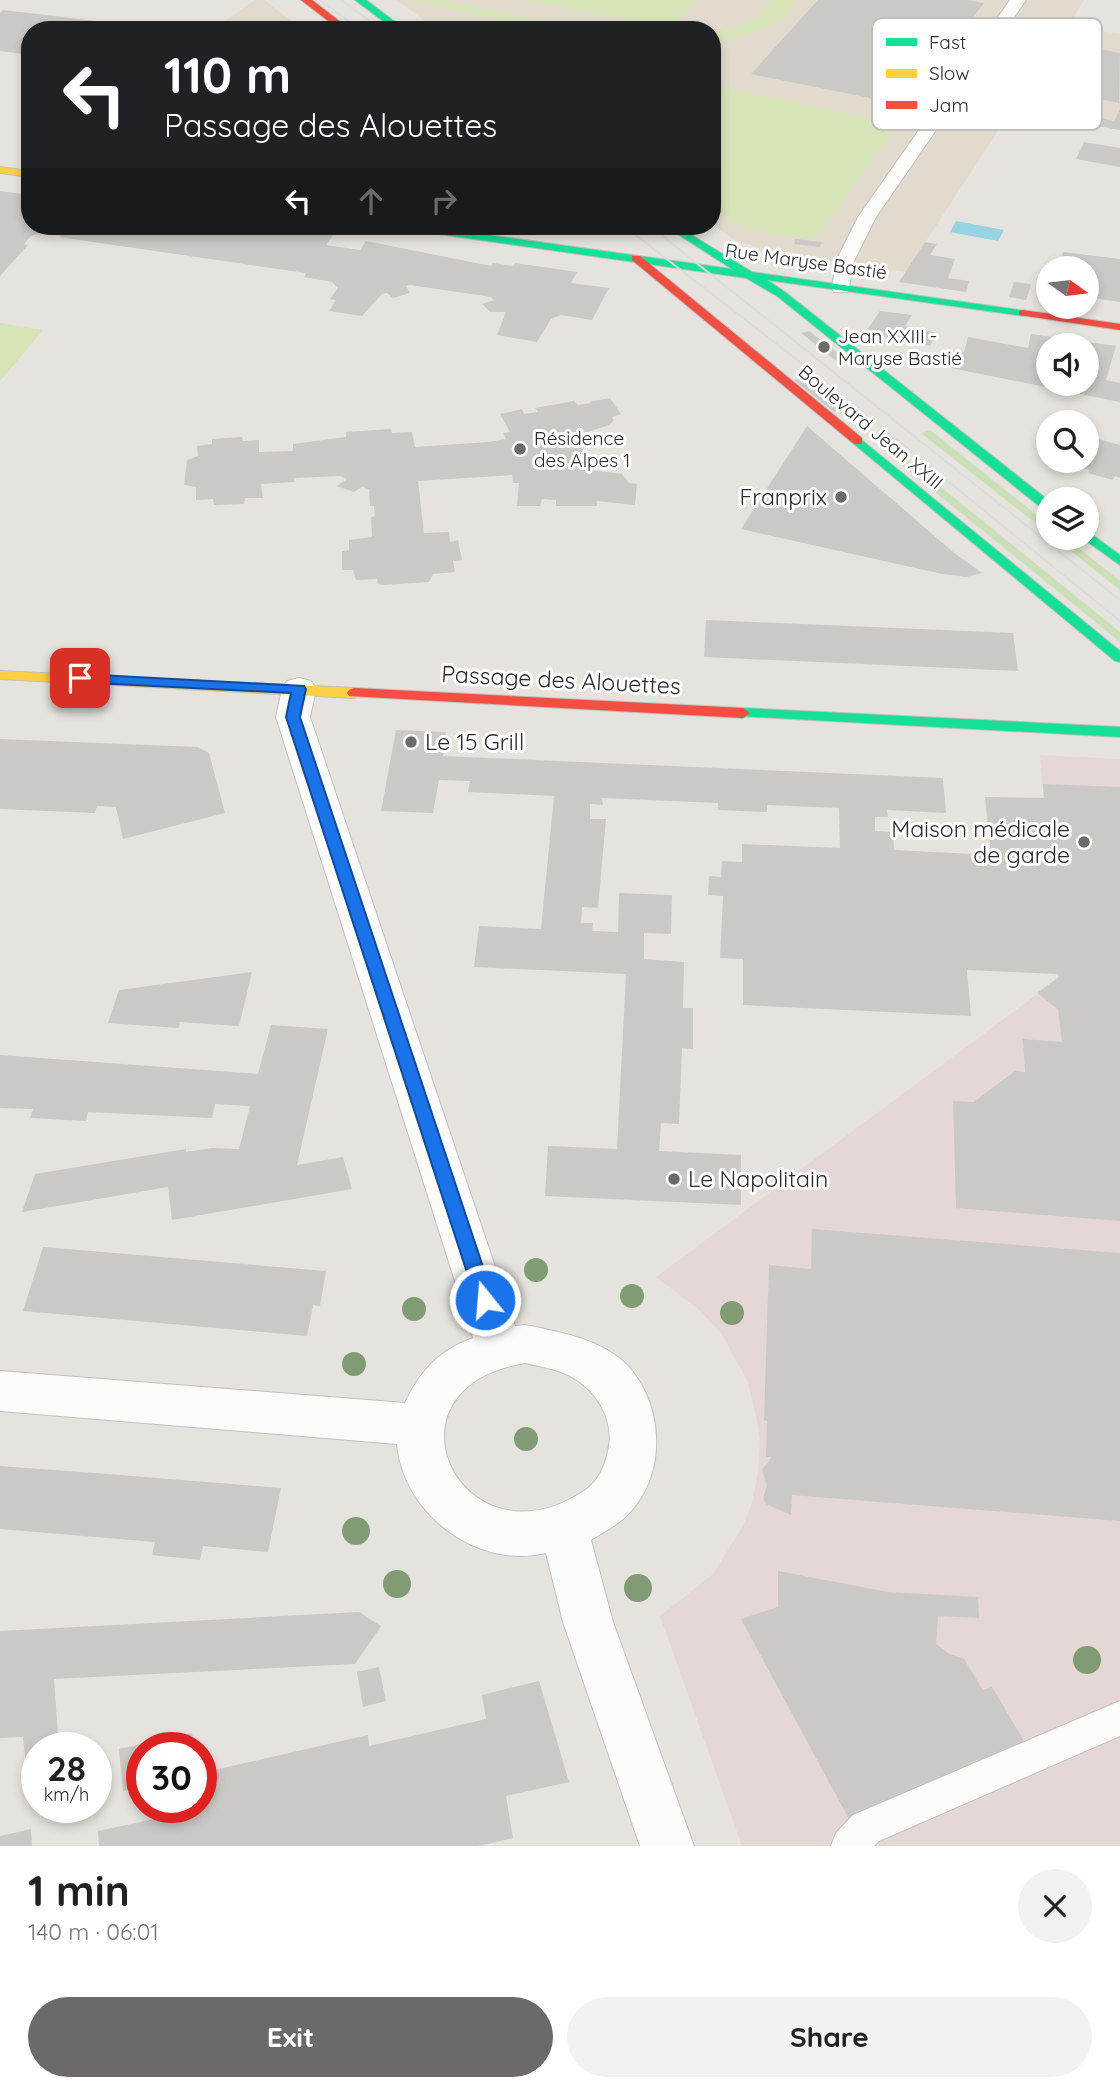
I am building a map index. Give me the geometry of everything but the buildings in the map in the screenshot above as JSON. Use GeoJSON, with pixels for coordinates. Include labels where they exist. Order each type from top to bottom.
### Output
{"type":"FeatureCollection","features":[{"type":"Feature","properties":{"kind":"street"},"geometry":{"type":"LineString","coordinates":[[306,0],[334,21]]}},
{"type":"Feature","properties":{"kind":"street"},"geometry":{"type":"LineString","coordinates":[[360,0],[389,21]]}},
{"type":"Feature","properties":{"kind":"street"},"geometry":{"type":"LineString","coordinates":[[0,170],[21,173]]}},
{"type":"Feature","properties":{"kind":"street","name":"Rue Maryse Bastié"},"geometry":{"type":"LineString","coordinates":[[469,235],[1120,327]]}},
{"type":"Feature","properties":{"kind":"street","name":"Boulevard Jean XXIII"},"geometry":{"type":"LineString","coordinates":[[682,235],[759,276],[795,303],[829,336],[1036,497]]}},
{"type":"Feature","properties":{"kind":"street","name":"Boulevard Jean XXIII"},"geometry":{"type":"LineString","coordinates":[[611,237],[1120,658]]}},
{"type":"Feature","properties":{"kind":"street"},"geometry":{"type":"LineString","coordinates":[[1099,545],[1120,561]]}},
{"type":"Feature","properties":{"kind":"street","name":"Passage des Alouettes"},"geometry":{"type":"LineString","coordinates":[[0,675],[1120,732]]}},
{"type":"Feature","properties":{"kind":"street"},"geometry":{"type":"LineString","coordinates":[[299,689],[293,717],[478,1276],[499,1348]]}},
{"type":"Feature","properties":{"kind":"street"},"geometry":{"type":"LineString","coordinates":[[525,1344],[553,1346],[578,1355],[606,1373],[625,1398],[635,1428],[633,1459],[619,1488],[596,1513],[564,1529],[527,1535],[489,1530],[458,1513],[433,1488],[421,1457],[420,1425],[430,1399],[447,1376],[471,1358],[499,1348],[525,1344]]}},
{"type":"Feature","properties":{"kind":"street"},"geometry":{"type":"LineString","coordinates":[[0,1391],[420,1425]]}},
{"type":"Feature","properties":{"kind":"street"},"geometry":{"type":"LineString","coordinates":[[564,1529],[588,1622],[667,1846]]}},
{"type":"Feature","properties":{"kind":"lane"},"geometry":{"type":"LineString","coordinates":[[1005,18],[1018,0]]}},
{"type":"Feature","properties":{"kind":"lane"},"geometry":{"type":"LineString","coordinates":[[841,288],[845,261],[867,217],[928,130]]}},
{"type":"Feature","properties":{"kind":"lane"},"geometry":{"type":"LineString","coordinates":[[849,1846],[866,1828],[1120,1718]]}},
{"type":"Feature","properties":{"kind":"shaded area"},"geometry":{"type":"Polygon","coordinates":[[[255,0],[264,0],[291,21],[224,21],[255,0]]]}},
{"type":"Feature","properties":{"kind":"shaded area"},"geometry":{"type":"Polygon","coordinates":[[[396,0],[1084,0],[1073,18],[872,18],[872,130],[999,130],[906,272],[776,254],[733,239],[721,230],[721,21],[425,21],[396,0]]]}},
{"type":"Feature","properties":{"kind":"shaded area"},"geometry":{"type":"Polygon","coordinates":[[[1102,31],[1120,34],[1120,130],[1102,127],[1102,31]]]}},
{"type":"Feature","properties":{"kind":"shaded area"},"geometry":{"type":"Polygon","coordinates":[[[1040,755],[1120,759],[1120,1846],[742,1846],[660,1616],[713,1574],[743,1526],[751,1506],[758,1473],[760,1442],[757,1421],[748,1382],[721,1333],[697,1308],[656,1277],[1059,978],[1040,755]]]}},
{"type":"Feature","properties":{"kind":"green space"},"geometry":{"type":"Polygon","coordinates":[[[410,0],[442,0],[546,21],[506,21],[410,0]]]}},
{"type":"Feature","properties":{"kind":"green space"},"geometry":{"type":"Polygon","coordinates":[[[527,0],[698,0],[677,21],[634,21],[527,0]]]}},
{"type":"Feature","properties":{"kind":"green space"},"geometry":{"type":"Polygon","coordinates":[[[771,0],[795,0],[786,18],[721,42],[721,31],[754,19],[771,0]]]}},
{"type":"Feature","properties":{"kind":"green space"},"geometry":{"type":"Polygon","coordinates":[[[721,87],[872,119],[872,130],[894,130],[816,238],[761,232],[721,214],[721,87]]]}},
{"type":"Feature","properties":{"kind":"green space"},"geometry":{"type":"Polygon","coordinates":[[[0,323],[43,330],[0,381],[0,323]]]}},
{"type":"Feature","properties":{"kind":"green space"},"geometry":{"type":"Polygon","coordinates":[[[930,430],[1036,514],[1036,524],[921,433],[930,430]]]}},
{"type":"Feature","properties":{"kind":"green space"},"geometry":{"type":"Polygon","coordinates":[[[889,445],[1120,632],[1120,642],[881,448],[889,445]]]}},
{"type":"Feature","properties":{"kind":"green space"},"geometry":{"type":"Polygon","coordinates":[[[1069,550],[1081,550],[1120,581],[1120,590],[1069,550]]]}},
{"type":"Feature","properties":{"kind":"water"},"geometry":{"type":"Polygon","coordinates":[[[956,221],[1004,230],[998,241],[950,232],[956,221]]]}},
{"type":"Feature","properties":{"kind":"tram line"},"geometry":{"type":"LineString","coordinates":[[320,0],[348,21]]}},
{"type":"Feature","properties":{"kind":"tram line"},"geometry":{"type":"LineString","coordinates":[[341,0],[370,21]]}},
{"type":"Feature","properties":{"kind":"tram line"},"geometry":{"type":"LineString","coordinates":[[636,235],[827,383],[1120,621]]}},
{"type":"Feature","properties":{"kind":"tram line"},"geometry":{"type":"LineString","coordinates":[[661,235],[1120,600]]}},
{"type":"Feature","properties":{"kind":"traffic: fast"},"geometry":{"type":"LineString","coordinates":[[360,0],[389,21]]}},
{"type":"Feature","properties":{"kind":"traffic: fast"},"geometry":{"type":"LineString","coordinates":[[467,235],[1023,313]]}},
{"type":"Feature","properties":{"kind":"traffic: fast"},"geometry":{"type":"LineString","coordinates":[[685,235],[781,294],[1036,496]]}},
{"type":"Feature","properties":{"kind":"traffic: fast"},"geometry":{"type":"LineString","coordinates":[[858,441],[1120,658]]}},
{"type":"Feature","properties":{"kind":"traffic: fast"},"geometry":{"type":"LineString","coordinates":[[1099,544],[1120,561]]}},
{"type":"Feature","properties":{"kind":"traffic: fast"},"geometry":{"type":"LineString","coordinates":[[743,713],[1120,732]]}},
{"type":"Feature","properties":{"kind":"traffic: slow"},"geometry":{"type":"LineString","coordinates":[[0,170],[21,173]]}},
{"type":"Feature","properties":{"kind":"traffic: slow"},"geometry":{"type":"LineString","coordinates":[[0,675],[354,693]]}},
{"type":"Feature","properties":{"kind":"traffic: jam"},"geometry":{"type":"LineString","coordinates":[[306,0],[334,21]]}},
{"type":"Feature","properties":{"kind":"traffic: jam"},"geometry":{"type":"LineString","coordinates":[[636,258],[858,441]]}},
{"type":"Feature","properties":{"kind":"traffic: jam"},"geometry":{"type":"LineString","coordinates":[[1023,313],[1120,327]]}},
{"type":"Feature","properties":{"kind":"traffic: jam"},"geometry":{"type":"LineString","coordinates":[[354,693],[743,713]]}},
{"type":"Feature","properties":{"kind":"place","name":"Jean XXIII - Maryse Bastié"},"geometry":{"type":"Point","coordinates":[824,347]}},
{"type":"Feature","properties":{"kind":"place","name":"Résidence des Alpes 1"},"geometry":{"type":"Point","coordinates":[520,449]}},
{"type":"Feature","properties":{"kind":"place","name":"Franprix"},"geometry":{"type":"Point","coordinates":[841,497]}},
{"type":"Feature","properties":{"kind":"place","name":"Le 15 Grill"},"geometry":{"type":"Point","coordinates":[411,742]}},
{"type":"Feature","properties":{"kind":"place","name":"Maison médicale de garde"},"geometry":{"type":"Point","coordinates":[1084,842]}},
{"type":"Feature","properties":{"kind":"place","name":"Le Napolitain"},"geometry":{"type":"Point","coordinates":[674,1179]}},
{"type":"Feature","properties":{"kind":"route"},"geometry":{"type":"LineString","coordinates":[[80,678],[299,689],[293,717],[485,1300]]}}]}
